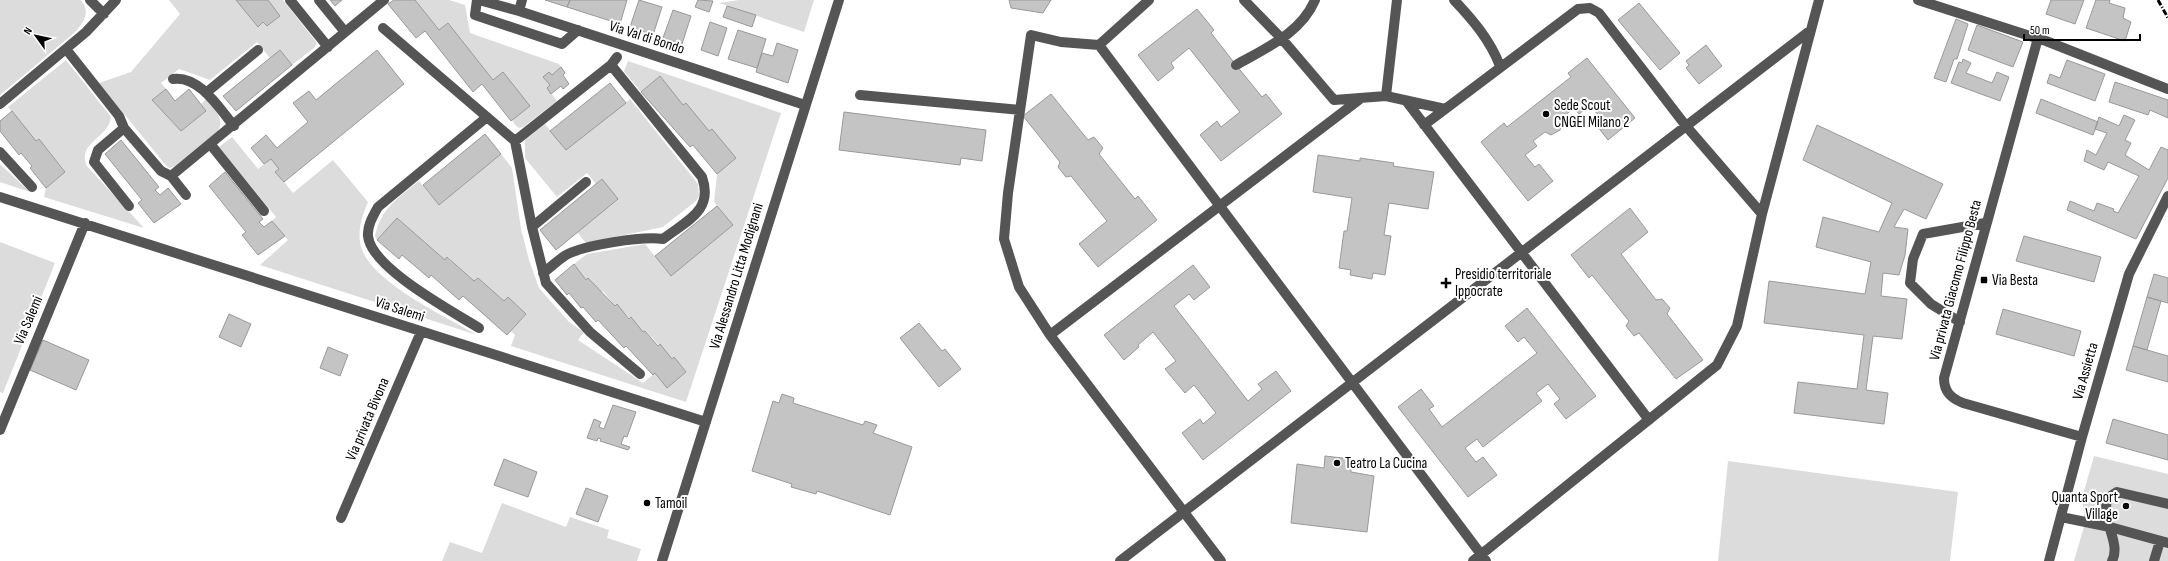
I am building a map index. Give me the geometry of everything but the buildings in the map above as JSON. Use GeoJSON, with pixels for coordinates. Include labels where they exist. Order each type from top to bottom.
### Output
{"type":"FeatureCollection","features":[{"type":"Feature","properties":{"kind":"street"},"geometry":{"type":"LineString","coordinates":[[90,0],[104,14]]}},
{"type":"Feature","properties":{"kind":"street"},"geometry":{"type":"LineString","coordinates":[[0,104],[66,49],[104,14],[116,0]]}},
{"type":"Feature","properties":{"kind":"street"},"geometry":{"type":"LineString","coordinates":[[290,0],[328,46]]}},
{"type":"Feature","properties":{"kind":"street"},"geometry":{"type":"LineString","coordinates":[[318,0],[345,32]]}},
{"type":"Feature","properties":{"kind":"street"},"geometry":{"type":"LineString","coordinates":[[478,0],[475,15],[562,44],[578,30]]}},
{"type":"Feature","properties":{"kind":"street","name":"Via Val di Bondo"},"geometry":{"type":"LineString","coordinates":[[478,0],[519,11],[805,105]]}},
{"type":"Feature","properties":{"kind":"street"},"geometry":{"type":"LineString","coordinates":[[519,11],[522,0]]}},
{"type":"Feature","properties":{"kind":"street","name":"Via Alessandro Litta Modignani"},"geometry":{"type":"LineString","coordinates":[[662,561],[839,0]]}},
{"type":"Feature","properties":{"kind":"street"},"geometry":{"type":"LineString","coordinates":[[1149,0],[1099,45],[1061,42],[1031,35],[1008,193],[1004,239],[1019,287],[1050,335],[1220,561]]}},
{"type":"Feature","properties":{"kind":"street"},"geometry":{"type":"LineString","coordinates":[[1244,0],[1282,39],[1334,100],[1360,100],[1386,96],[1407,102],[1445,109]]}},
{"type":"Feature","properties":{"kind":"street"},"geometry":{"type":"LineString","coordinates":[[1236,65],[1282,39],[1310,12],[1315,0]]}},
{"type":"Feature","properties":{"kind":"street"},"geometry":{"type":"LineString","coordinates":[[1386,96],[1398,0]]}},
{"type":"Feature","properties":{"kind":"street"},"geometry":{"type":"LineString","coordinates":[[1454,0],[1476,23],[1495,53],[1500,66]]}},
{"type":"Feature","properties":{"kind":"street"},"geometry":{"type":"LineString","coordinates":[[1099,45],[1352,382],[1480,559],[1717,365],[1738,326],[1762,214],[1819,0]]}},
{"type":"Feature","properties":{"kind":"street"},"geometry":{"type":"LineString","coordinates":[[1918,0],[2038,38],[2168,89]]}},
{"type":"Feature","properties":{"kind":"street"},"geometry":{"type":"LineString","coordinates":[[171,176],[234,126],[380,1]]}},
{"type":"Feature","properties":{"kind":"street"},"geometry":{"type":"LineString","coordinates":[[1424,125],[1500,66],[1578,9],[1590,8],[1599,14],[1686,126],[1762,214]]}},
{"type":"Feature","properties":{"kind":"street"},"geometry":{"type":"LineString","coordinates":[[383,28],[515,141],[532,227],[546,284],[590,332],[640,374]]}},
{"type":"Feature","properties":{"kind":"street"},"geometry":{"type":"LineString","coordinates":[[1120,561],[1811,30]]}},
{"type":"Feature","properties":{"kind":"street","name":"Via privata Giacomo Filippo Besta"},"geometry":{"type":"LineString","coordinates":[[2038,38],[1944,378],[1945,388],[1951,397],[1963,403],[2082,437]]}},
{"type":"Feature","properties":{"kind":"street"},"geometry":{"type":"LineString","coordinates":[[66,49],[119,116],[124,128],[161,171],[171,176],[186,195]]}},
{"type":"Feature","properties":{"kind":"street"},"geometry":{"type":"LineString","coordinates":[[207,92],[258,50]]}},
{"type":"Feature","properties":{"kind":"street"},"geometry":{"type":"LineString","coordinates":[[515,141],[614,61],[702,177],[707,190],[706,200],[700,210],[663,239],[642,238],[581,249],[566,255],[543,273]]}},
{"type":"Feature","properties":{"kind":"street"},"geometry":{"type":"LineString","coordinates":[[173,79],[182,78],[207,92],[234,126]]}},
{"type":"Feature","properties":{"kind":"street"},"geometry":{"type":"LineString","coordinates":[[860,95],[1020,110]]}},
{"type":"Feature","properties":{"kind":"street"},"geometry":{"type":"LineString","coordinates":[[1050,335],[1360,100]]}},
{"type":"Feature","properties":{"kind":"street"},"geometry":{"type":"LineString","coordinates":[[1407,102],[1649,420]]}},
{"type":"Feature","properties":{"kind":"street"},"geometry":{"type":"LineString","coordinates":[[479,328],[409,283],[385,264],[371,247],[368,235],[371,221],[378,207],[487,118]]}},
{"type":"Feature","properties":{"kind":"street"},"geometry":{"type":"LineString","coordinates":[[124,128],[98,150],[94,162],[129,206]]}},
{"type":"Feature","properties":{"kind":"street"},"geometry":{"type":"LineString","coordinates":[[211,145],[264,211]]}},
{"type":"Feature","properties":{"kind":"street"},"geometry":{"type":"LineString","coordinates":[[0,152],[32,187]]}},
{"type":"Feature","properties":{"kind":"street"},"geometry":{"type":"LineString","coordinates":[[532,227],[586,182]]}},
{"type":"Feature","properties":{"kind":"street","name":"Via Assietta"},"geometry":{"type":"LineString","coordinates":[[2049,561],[2082,437],[2129,274],[2168,196]]}},
{"type":"Feature","properties":{"kind":"street","name":"Via Salemi"},"geometry":{"type":"LineString","coordinates":[[0,197],[706,422]]}},
{"type":"Feature","properties":{"kind":"street","name":"Via Salemi"},"geometry":{"type":"LineString","coordinates":[[0,430],[85,223]]}},
{"type":"Feature","properties":{"kind":"street"},"geometry":{"type":"LineString","coordinates":[[1960,322],[1931,304],[1910,283],[1913,259],[1923,234],[1986,223]]}},
{"type":"Feature","properties":{"kind":"street","name":"Via privata Bivona"},"geometry":{"type":"LineString","coordinates":[[341,518],[421,332]]}},
{"type":"Feature","properties":{"kind":"street"},"geometry":{"type":"LineString","coordinates":[[2112,561],[2115,556],[2110,527],[2105,515],[2105,504],[2108,498],[2117,492],[2168,504]]}},
{"type":"Feature","properties":{"kind":"street"},"geometry":{"type":"LineString","coordinates":[[2061,517],[2110,527],[2164,542],[2154,561]]}},
{"type":"Feature","properties":{"kind":"shaded area"},"geometry":{"type":"Polygon","coordinates":[[[0,0],[81,0],[86,9],[86,13],[81,25],[74,33],[0,95],[0,0]]]}},
{"type":"Feature","properties":{"kind":"shaded area"},"geometry":{"type":"Polygon","coordinates":[[[169,0],[236,0],[258,27],[263,22],[267,26],[280,16],[268,0],[283,0],[317,43],[314,48],[292,65],[280,50],[270,58],[257,42],[210,80],[179,69],[161,83],[166,89],[152,100],[181,131],[206,111],[201,104],[206,99],[218,114],[220,122],[218,131],[175,166],[169,168],[99,83],[131,72],[180,14],[169,0]]]}},
{"type":"Feature","properties":{"kind":"shaded area"},"geometry":{"type":"Polygon","coordinates":[[[415,0],[449,0],[465,5],[470,33],[559,64],[561,67],[552,75],[549,72],[543,77],[550,85],[547,88],[557,101],[523,127],[519,128],[515,125],[493,80],[448,23],[439,30],[415,0]]]}},
{"type":"Feature","properties":{"kind":"shaded area"},"geometry":{"type":"Polygon","coordinates":[[[739,0],[814,0],[804,32],[719,3],[739,0]]]}},
{"type":"Feature","properties":{"kind":"shaded area"},"geometry":{"type":"Polygon","coordinates":[[[66,60],[111,117],[105,130],[89,146],[86,152],[85,158],[87,166],[144,228],[44,197],[46,188],[65,172],[39,139],[36,141],[8,107],[66,60]]]}},
{"type":"Feature","properties":{"kind":"shaded area"},"geometry":{"type":"Polygon","coordinates":[[[628,61],[781,113],[686,402],[511,346],[515,335],[511,331],[526,314],[508,297],[504,301],[478,278],[474,281],[448,257],[445,260],[397,218],[377,240],[375,236],[381,218],[391,204],[419,181],[439,205],[501,154],[512,168],[521,229],[529,260],[539,288],[569,322],[584,332],[578,340],[643,383],[655,373],[667,388],[686,372],[646,331],[643,332],[617,305],[615,306],[603,291],[600,293],[588,278],[586,280],[574,264],[587,254],[645,244],[671,276],[733,225],[714,202],[717,174],[736,158],[712,129],[709,131],[686,103],[683,105],[660,76],[641,92],[624,71],[628,61]]]}},
{"type":"Feature","properties":{"kind":"shaded area"},"geometry":{"type":"Polygon","coordinates":[[[630,99],[698,184],[699,196],[696,201],[663,227],[586,243],[577,232],[601,179],[596,184],[587,173],[557,197],[525,158],[525,140],[545,124],[566,150],[630,99]]]}},
{"type":"Feature","properties":{"kind":"shaded area"},"geometry":{"type":"Polygon","coordinates":[[[232,137],[258,169],[271,159],[279,169],[276,172],[293,193],[333,160],[368,202],[362,218],[360,241],[361,247],[368,260],[379,273],[411,297],[477,335],[260,265],[288,240],[272,221],[276,217],[219,147],[232,137]]]}},
{"type":"Feature","properties":{"kind":"shaded area"},"geometry":{"type":"Polygon","coordinates":[[[0,164],[30,192],[0,182],[0,164]]]}},
{"type":"Feature","properties":{"kind":"shaded area"},"geometry":{"type":"Polygon","coordinates":[[[0,242],[55,263],[3,393],[0,392],[0,242]]]}},
{"type":"Feature","properties":{"kind":"shaded area","name":"Quanta Sport Village"},"geometry":{"type":"Polygon","coordinates":[[[2094,456],[2168,474],[2168,561],[2074,561],[2085,523],[2082,498],[2094,456]]]}},
{"type":"Feature","properties":{"kind":"shaded area"},"geometry":{"type":"Polygon","coordinates":[[[1728,461],[1958,492],[1950,561],[1718,561],[1728,461]]]}},
{"type":"Feature","properties":{"kind":"shaded area"},"geometry":{"type":"Polygon","coordinates":[[[502,503],[566,527],[570,517],[609,530],[607,538],[641,549],[637,561],[442,561],[450,542],[482,553],[502,503]]]}},
{"type":"Feature","properties":{"kind":"railway"},"geometry":{"type":"LineString","coordinates":[[2158,0],[2168,18]]}},
{"type":"Feature","properties":{"kind":"place","name":"Sede Scout CNGEI Milano 2"},"geometry":{"type":"Point","coordinates":[1546,114]}},
{"type":"Feature","properties":{"kind":"place","name":"Via Besta"},"geometry":{"type":"Point","coordinates":[1984,280]}},
{"type":"Feature","properties":{"kind":"place","name":"Presidio territoriale Ippocrate"},"geometry":{"type":"Point","coordinates":[1446,283]}},
{"type":"Feature","properties":{"kind":"place","name":"Teatro La Cucina"},"geometry":{"type":"Point","coordinates":[1337,463]}},
{"type":"Feature","properties":{"kind":"place","name":"Tamoil"},"geometry":{"type":"Point","coordinates":[647,503]}},
{"type":"Feature","properties":{"kind":"place","name":"Quanta Sport Village"},"geometry":{"type":"Point","coordinates":[2126,506]}}]}
